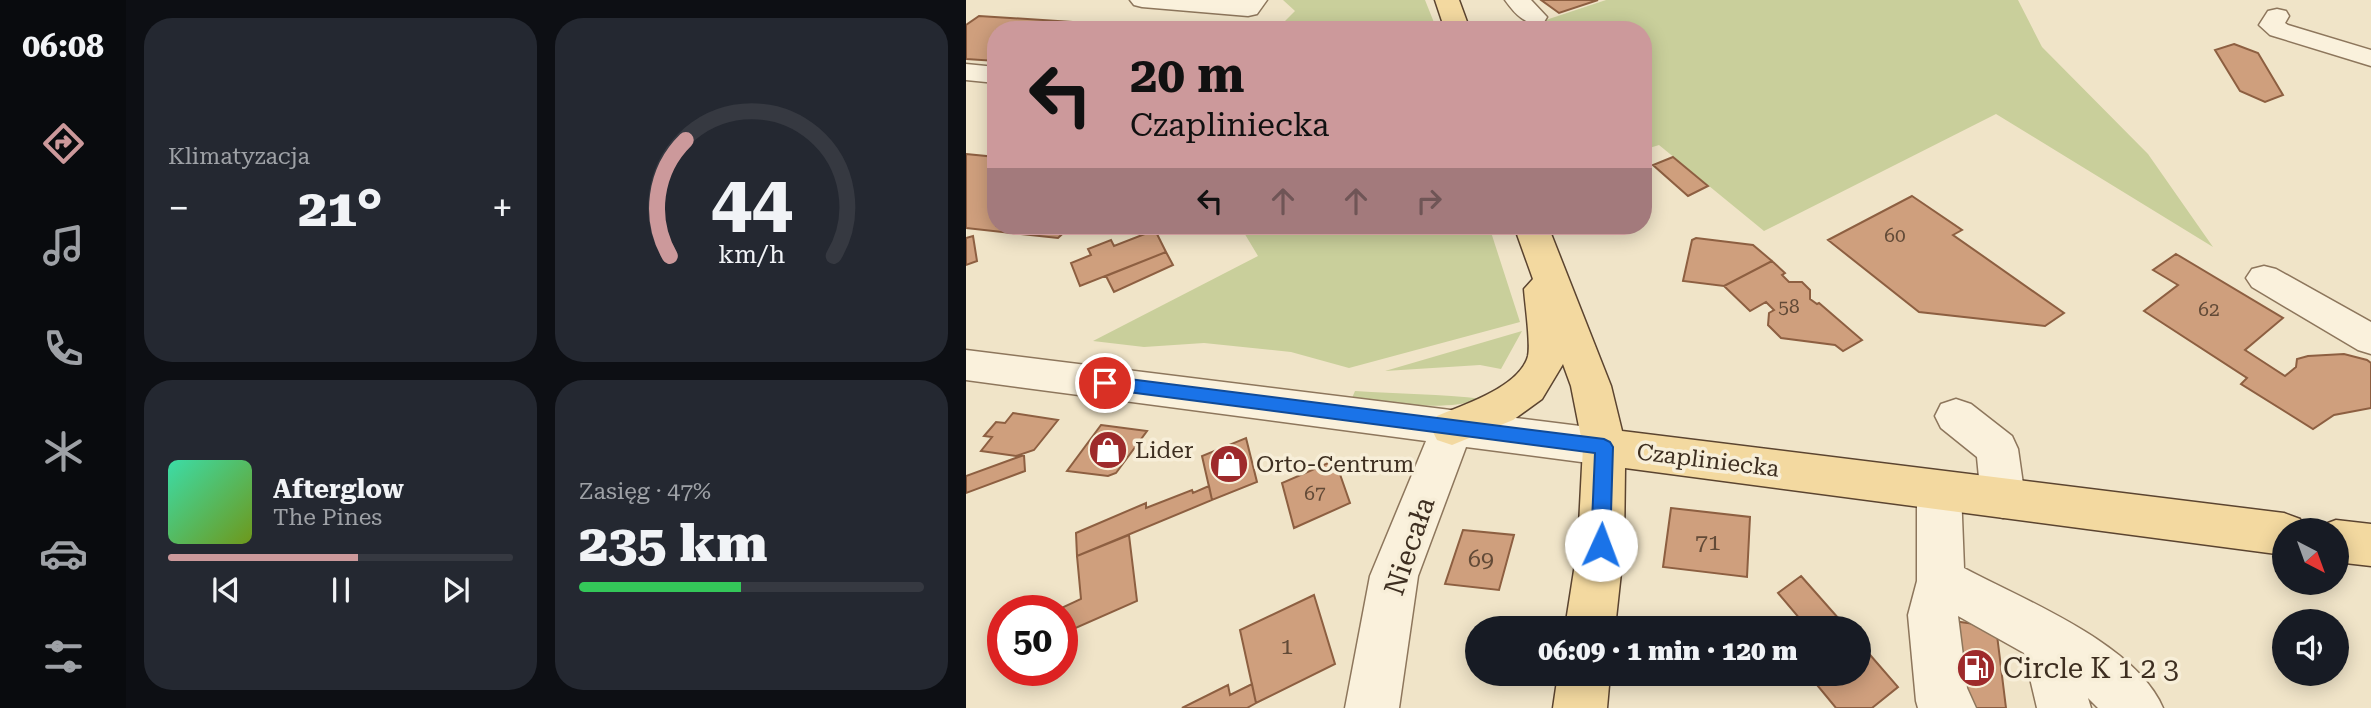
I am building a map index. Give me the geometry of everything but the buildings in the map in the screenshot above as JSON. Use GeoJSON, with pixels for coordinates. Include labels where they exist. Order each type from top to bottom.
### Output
{"type":"FeatureCollection","features":[{"type":"Feature","properties":{"kind":"main road"},"geometry":{"type":"LineString","coordinates":[[1447,0],[1455,21]]}},
{"type":"Feature","properties":{"kind":"main road"},"geometry":{"type":"LineString","coordinates":[[1452,428],[1499,408],[1519,396],[1528,388],[1547,358],[1535,237]]}},
{"type":"Feature","properties":{"kind":"main road"},"geometry":{"type":"LineString","coordinates":[[1535,237],[1591,386],[1604,447],[1601,545],[1592,616]]}},
{"type":"Feature","properties":{"kind":"main road","name":"Czapliniecka"},"geometry":{"type":"LineString","coordinates":[[1604,447],[2272,532]]}},
{"type":"Feature","properties":{"kind":"main road"},"geometry":{"type":"LineString","coordinates":[[2349,542],[2371,545]]}},
{"type":"Feature","properties":{"kind":"main road"},"geometry":{"type":"LineString","coordinates":[[1580,708],[1583,686]]}},
{"type":"Feature","properties":{"kind":"street"},"geometry":{"type":"LineString","coordinates":[[1142,0],[1248,9],[1255,0]]}},
{"type":"Feature","properties":{"kind":"street"},"geometry":{"type":"LineString","coordinates":[[1517,0],[1535,17]]}},
{"type":"Feature","properties":{"kind":"street"},"geometry":{"type":"LineString","coordinates":[[2277,16],[2272,25],[2279,30],[2371,58]]}},
{"type":"Feature","properties":{"kind":"street"},"geometry":{"type":"LineString","coordinates":[[966,72],[987,74]]}},
{"type":"Feature","properties":{"kind":"street"},"geometry":{"type":"LineString","coordinates":[[2264,278],[2371,340]]}},
{"type":"Feature","properties":{"kind":"street","name":"Czapliniecka"},"geometry":{"type":"LineString","coordinates":[[966,365],[1604,447]]}},
{"type":"Feature","properties":{"kind":"street"},"geometry":{"type":"LineString","coordinates":[[1956,416],[1997,449],[2003,498]]}},
{"type":"Feature","properties":{"kind":"street","name":"Niecała"},"geometry":{"type":"LineString","coordinates":[[1372,708],[1394,576],[1452,428]]}},
{"type":"Feature","properties":{"kind":"street"},"geometry":{"type":"LineString","coordinates":[[1939,491],[1941,581],[1933,615],[1942,701],[1949,708]]}},
{"type":"Feature","properties":{"kind":"street"},"geometry":{"type":"LineString","coordinates":[[1941,581],[2083,658],[2136,708]]}},
{"type":"Feature","properties":{"kind":"street"},"geometry":{"type":"LineString","coordinates":[[2045,637],[2064,708]]}},
{"type":"Feature","properties":{"kind":"green space"},"geometry":{"type":"Polygon","coordinates":[[[1283,0],[1425,0],[1433,21],[1285,21],[1295,11],[1283,0]]]}},
{"type":"Feature","properties":{"kind":"green space"},"geometry":{"type":"Polygon","coordinates":[[[1606,0],[2018,0],[2042,47],[2148,154],[2213,247],[1996,114],[1764,231],[1659,145],[1652,147],[1652,21],[1543,21],[1606,0]]]}},
{"type":"Feature","properties":{"kind":"green space"},"geometry":{"type":"Polygon","coordinates":[[[1245,235],[1492,235],[1520,322],[1349,368],[1291,352],[1204,343],[1144,347],[1093,341],[1258,256],[1245,235]]]}},
{"type":"Feature","properties":{"kind":"green space"},"geometry":{"type":"Polygon","coordinates":[[[1522,331],[1501,369],[1480,365],[1385,371],[1522,331]]]}},
{"type":"Feature","properties":{"kind":"green space"},"geometry":{"type":"Polygon","coordinates":[[[1355,391],[1483,399],[1451,405],[1418,405],[1352,398],[1355,391]]]}},
{"type":"Feature","properties":{"kind":"place","name":"Lider"},"geometry":{"type":"Point","coordinates":[1108,450]}},
{"type":"Feature","properties":{"kind":"place","name":"Orto-Centrum"},"geometry":{"type":"Point","coordinates":[1229,464]}},
{"type":"Feature","properties":{"kind":"place","name":"Circle K 1 2 3"},"geometry":{"type":"Point","coordinates":[1976,668]}},
{"type":"Feature","properties":{"kind":"route"},"geometry":{"type":"LineString","coordinates":[[1105,383],[1604,447],[1601,545]]}}]}
